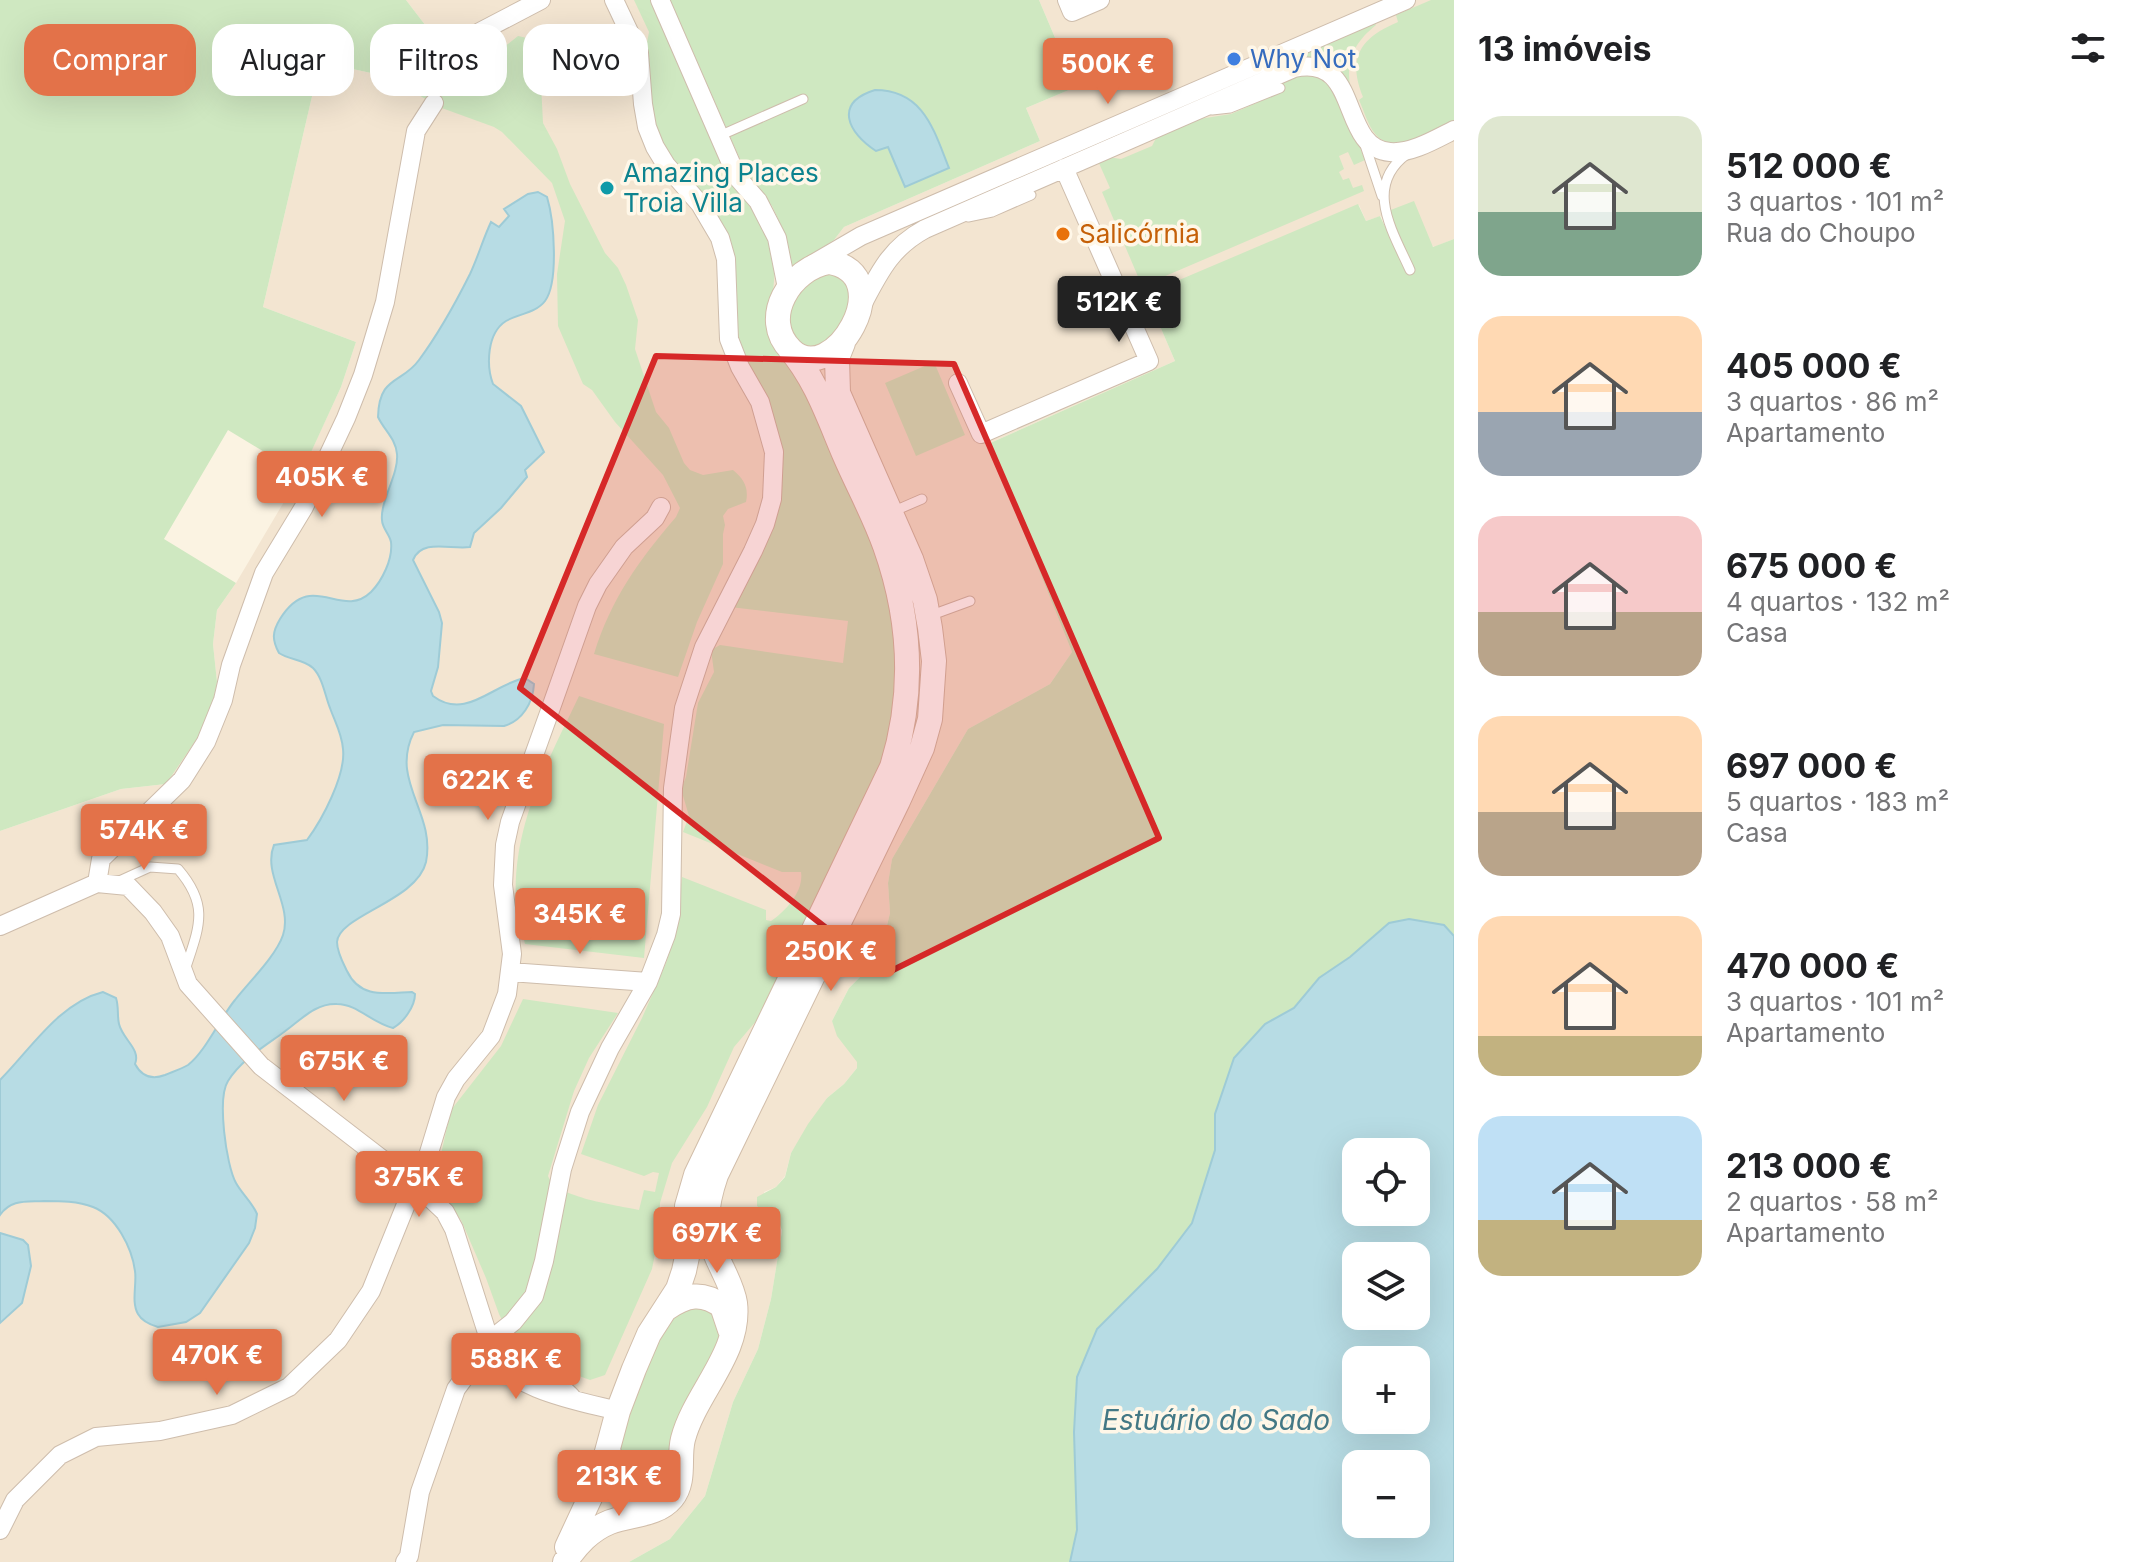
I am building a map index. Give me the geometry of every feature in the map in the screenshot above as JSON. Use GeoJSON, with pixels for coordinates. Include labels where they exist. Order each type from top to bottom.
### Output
{"type":"FeatureCollection","features":[{"type":"Feature","properties":{"kind":"main road"},"geometry":{"type":"LineString","coordinates":[[829,262],[841,264],[855,277],[859,290],[858,313],[837,358],[838,393],[911,559],[928,617],[934,661],[933,696],[922,748],[708,1196],[705,1221],[709,1242],[730,1285],[735,1303],[735,1323],[684,1438],[680,1478],[672,1497],[663,1506],[648,1513],[608,1523],[592,1531],[564,1562],[568,1545],[601,1474],[618,1411],[649,1334],[678,1289],[688,1252],[687,1206],[696,1175],[892,767],[907,708],[907,641],[902,607],[885,545],[811,379],[778,326],[778,313],[787,288],[807,268],[829,262]]}},
{"type":"Feature","properties":{"kind":"main road"},"geometry":{"type":"LineString","coordinates":[[789,348],[800,357],[812,358],[843,343]]}},
{"type":"Feature","properties":{"kind":"main road"},"geometry":{"type":"LineString","coordinates":[[664,1310],[682,1298],[704,1296],[714,1300],[722,1306],[727,1346]]}},
{"type":"Feature","properties":{"kind":"main road"},"geometry":{"type":"LineString","coordinates":[[610,1443],[608,1461],[612,1475],[625,1494],[635,1499],[658,1497],[680,1478]]}},
{"type":"Feature","properties":{"kind":"street"},"geometry":{"type":"LineString","coordinates":[[495,24],[541,0]]}},
{"type":"Feature","properties":{"kind":"street"},"geometry":{"type":"LineString","coordinates":[[405,1562],[409,1556],[420,1492],[456,1389],[487,1345],[513,1322],[534,1296],[542,1271],[562,1169],[580,1112],[610,1048],[648,982],[662,948],[671,914],[673,788],[684,708],[709,636],[765,524],[772,499],[774,452],[760,402],[740,367],[729,339],[726,259],[720,238],[700,204],[666,165],[655,147],[643,104],[639,53],[614,0]]}},
{"type":"Feature","properties":{"kind":"street"},"geometry":{"type":"LineString","coordinates":[[660,0],[737,177],[758,201],[777,238],[787,288]]}},
{"type":"Feature","properties":{"kind":"street"},"geometry":{"type":"LineString","coordinates":[[1069,6],[1100,0]]}},
{"type":"Feature","properties":{"kind":"street"},"geometry":{"type":"LineString","coordinates":[[807,268],[861,236],[1406,0]]}},
{"type":"Feature","properties":{"kind":"street"},"geometry":{"type":"LineString","coordinates":[[858,313],[894,251],[908,238],[1294,68],[1318,67],[1329,72],[1338,82],[1368,142],[1379,150],[1410,149],[1454,130]]}},
{"type":"Feature","properties":{"kind":"street"},"geometry":{"type":"LineString","coordinates":[[105,884],[101,859],[182,780],[206,742],[223,700],[231,665],[264,573],[304,507],[346,418],[363,375],[385,302],[416,131],[434,103]]}},
{"type":"Feature","properties":{"kind":"street"},"geometry":{"type":"LineString","coordinates":[[958,383],[981,434],[1149,361],[1064,168]]}},
{"type":"Feature","properties":{"kind":"street"},"geometry":{"type":"LineString","coordinates":[[424,1169],[446,1097],[456,1079],[491,1036],[507,994],[512,954],[504,908],[502,866],[510,822],[592,595],[610,564],[655,518],[661,507]]}},
{"type":"Feature","properties":{"kind":"street"},"geometry":{"type":"LineString","coordinates":[[0,926],[105,884],[128,886],[153,912],[170,936],[188,984],[217,1020],[261,1066],[401,1174]]}},
{"type":"Feature","properties":{"kind":"street"},"geometry":{"type":"LineString","coordinates":[[510,972],[648,982]]}},
{"type":"Feature","properties":{"kind":"street"},"geometry":{"type":"LineString","coordinates":[[0,1530],[15,1500],[60,1455],[96,1437],[160,1431],[232,1415],[289,1387],[338,1340],[371,1291],[417,1195],[431,1180],[424,1169],[413,1166],[401,1174]]}},
{"type":"Feature","properties":{"kind":"street"},"geometry":{"type":"LineString","coordinates":[[401,1174],[400,1188],[445,1212],[454,1229],[487,1345],[502,1368],[541,1392],[618,1411]]}},
{"type":"Feature","properties":{"kind":"lane"},"geometry":{"type":"LineString","coordinates":[[1199,109],[1230,108],[1280,88]]}},
{"type":"Feature","properties":{"kind":"lane"},"geometry":{"type":"LineString","coordinates":[[719,136],[803,99]]}},
{"type":"Feature","properties":{"kind":"lane"},"geometry":{"type":"LineString","coordinates":[[1361,131],[1385,211],[1410,270]]}},
{"type":"Feature","properties":{"kind":"lane"},"geometry":{"type":"LineString","coordinates":[[1383,200],[1385,186],[1399,159],[1410,149]]}},
{"type":"Feature","properties":{"kind":"lane"},"geometry":{"type":"LineString","coordinates":[[938,223],[992,212],[1031,195]]}},
{"type":"Feature","properties":{"kind":"lane"},"geometry":{"type":"LineString","coordinates":[[890,513],[922,499]]}},
{"type":"Feature","properties":{"kind":"lane"},"geometry":{"type":"LineString","coordinates":[[928,617],[970,601]]}},
{"type":"Feature","properties":{"kind":"lane"},"geometry":{"type":"LineString","coordinates":[[105,884],[150,867],[178,869],[191,885],[200,908],[196,937],[184,973]]}},
{"type":"Feature","properties":{"kind":"highlighted area"},"geometry":{"type":"Polygon","coordinates":[[[656,356],[954,364],[1159,838],[885,974],[520,688],[656,356]]]}},
{"type":"Feature","properties":{"kind":"shaded area"},"geometry":{"type":"Polygon","coordinates":[[[406,0],[670,0],[746,173],[772,206],[783,230],[790,269],[834,240],[844,227],[1040,141],[1026,108],[1076,87],[1039,0],[1454,0],[1454,239],[1434,247],[1389,212],[1414,268],[1406,271],[1381,216],[1366,221],[1359,205],[1150,303],[1175,361],[988,444],[1072,652],[1050,684],[968,729],[892,859],[888,883],[890,913],[884,938],[867,970],[849,988],[832,1021],[858,1062],[857,1068],[827,1098],[791,1153],[785,1176],[776,1187],[764,1192],[775,1222],[782,1231],[771,1299],[758,1349],[733,1402],[705,1496],[670,1539],[629,1562],[0,1562],[0,831],[121,789],[166,784],[217,682],[213,644],[217,610],[301,473],[341,387],[356,342],[263,307],[312,96],[354,96],[354,69],[370,73],[370,96],[507,96],[507,24],[424,24],[406,0]]]}},
{"type":"Feature","properties":{"kind":"green space"},"geometry":{"type":"Polygon","coordinates":[[[0,0],[406,0],[424,24],[370,24],[370,73],[354,69],[354,24],[212,24],[212,96],[312,96],[263,307],[356,342],[341,387],[301,474],[228,430],[164,539],[236,583],[217,610],[213,644],[217,682],[209,721],[166,784],[121,789],[0,831],[0,0]]]}},
{"type":"Feature","properties":{"kind":"green space"},"geometry":{"type":"Polygon","coordinates":[[[634,0],[655,0],[764,222],[775,268],[773,293],[802,383],[871,538],[887,582],[900,676],[886,757],[763,1013],[734,1047],[707,1107],[672,1163],[660,1203],[659,1234],[652,1269],[605,1375],[590,1380],[532,1359],[514,1344],[461,1220],[447,1201],[438,1167],[451,1110],[501,1046],[523,999],[618,1013],[589,1058],[574,1091],[548,1176],[553,1184],[575,1195],[639,1210],[644,1190],[655,1192],[659,1173],[644,1176],[581,1154],[598,1105],[666,963],[675,934],[682,877],[766,910],[766,920],[771,921],[793,900],[801,879],[801,872],[782,872],[683,832],[689,816],[681,789],[686,777],[698,703],[714,672],[711,650],[720,645],[843,663],[848,621],[730,607],[757,559],[780,507],[780,459],[736,344],[735,280],[679,170],[658,140],[650,112],[649,32],[648,24],[634,0]]]}},
{"type":"Feature","properties":{"kind":"green space"},"geometry":{"type":"Polygon","coordinates":[[[670,0],[1039,0],[1076,87],[1026,108],[1040,141],[844,227],[834,240],[790,270],[783,230],[772,206],[746,173],[670,0]]]}},
{"type":"Feature","properties":{"kind":"green space"},"geometry":{"type":"Polygon","coordinates":[[[1431,0],[1454,0],[1454,121],[1415,139],[1393,143],[1384,141],[1371,127],[1359,100],[1363,97],[1356,71],[1360,51],[1374,35],[1398,22],[1396,15],[1431,0]]]}},
{"type":"Feature","properties":{"kind":"green space"},"geometry":{"type":"Polygon","coordinates":[[[1374,22],[1376,25],[1363,38],[1351,59],[1350,86],[1339,70],[1327,62],[1313,59],[1291,61],[1291,59],[1374,22]]]}},
{"type":"Feature","properties":{"kind":"green space"},"geometry":{"type":"Polygon","coordinates":[[[518,36],[523,37],[523,96],[542,96],[543,123],[570,184],[605,253],[618,268],[626,285],[638,320],[635,349],[656,412],[669,428],[690,470],[703,475],[733,470],[743,480],[746,502],[728,509],[723,516],[723,564],[697,622],[678,677],[594,654],[609,615],[628,581],[680,508],[663,475],[615,422],[592,390],[583,384],[558,326],[557,274],[565,221],[552,183],[502,132],[439,107],[420,96],[507,96],[507,44],[518,36]]]}},
{"type":"Feature","properties":{"kind":"green space"},"geometry":{"type":"Polygon","coordinates":[[[1303,74],[1324,78],[1338,93],[1365,160],[1354,165],[1348,152],[1339,156],[1344,169],[1339,172],[1343,180],[1349,178],[1353,188],[1362,185],[1364,191],[1142,286],[1102,192],[1110,188],[1098,161],[1108,157],[1121,159],[1152,146],[1157,136],[1199,119],[1231,114],[1282,92],[1279,84],[1303,74]]]}},
{"type":"Feature","properties":{"kind":"green space"},"geometry":{"type":"Polygon","coordinates":[[[1414,201],[1433,247],[1454,239],[1454,1264],[1430,1193],[1430,1138],[1342,1138],[1342,1226],[1356,1226],[1356,1242],[1342,1242],[1342,1277],[1156,1562],[629,1562],[670,1539],[705,1496],[733,1402],[758,1349],[771,1299],[782,1231],[780,1225],[757,1206],[757,1197],[776,1187],[785,1177],[791,1153],[808,1124],[827,1098],[857,1068],[857,1062],[837,1036],[832,1021],[849,988],[867,970],[884,938],[890,913],[888,883],[892,859],[968,729],[1050,684],[1072,652],[988,444],[1175,361],[1150,303],[1158,289],[1358,204],[1366,221],[1380,216],[1406,271],[1413,268],[1388,211],[1414,201]]]}},
{"type":"Feature","properties":{"kind":"green space"},"geometry":{"type":"Polygon","coordinates":[[[838,272],[851,293],[843,328],[815,349],[796,343],[790,316],[798,295],[810,278],[838,272]]]}},
{"type":"Feature","properties":{"kind":"green space"},"geometry":{"type":"Polygon","coordinates":[[[934,362],[965,435],[916,456],[885,383],[934,362]]]}},
{"type":"Feature","properties":{"kind":"green space"},"geometry":{"type":"Polygon","coordinates":[[[579,696],[664,724],[644,958],[525,944],[518,917],[516,873],[526,820],[534,795],[579,696]]]}},
{"type":"Feature","properties":{"kind":"green space"},"geometry":{"type":"Polygon","coordinates":[[[685,1306],[711,1307],[723,1328],[666,1481],[650,1491],[624,1483],[617,1455],[625,1425],[658,1340],[667,1324],[685,1306]]]}},
{"type":"Feature","properties":{"kind":"water"},"geometry":{"type":"Polygon","coordinates":[[[875,90],[892,92],[916,105],[932,127],[949,168],[905,187],[888,147],[876,151],[866,144],[849,119],[849,110],[854,102],[875,90]]]}},
{"type":"Feature","properties":{"kind":"water"},"geometry":{"type":"Polygon","coordinates":[[[538,192],[547,197],[552,220],[554,266],[549,292],[537,308],[500,326],[492,341],[489,368],[493,384],[521,406],[544,452],[525,470],[527,477],[501,508],[474,533],[470,547],[430,547],[417,553],[413,560],[442,623],[438,667],[431,691],[433,696],[445,703],[468,703],[525,678],[534,684],[531,698],[521,716],[504,726],[443,725],[414,732],[407,766],[425,827],[426,862],[420,876],[409,887],[350,924],[341,932],[337,942],[345,968],[359,986],[383,993],[412,992],[415,994],[413,1004],[405,1018],[393,1028],[344,1005],[322,1006],[254,1054],[233,1073],[223,1102],[226,1147],[236,1183],[257,1214],[255,1228],[249,1243],[200,1313],[186,1322],[155,1326],[138,1314],[135,1271],[130,1253],[116,1225],[101,1211],[75,1202],[31,1201],[9,1206],[0,1215],[0,1080],[59,1017],[87,998],[103,992],[116,998],[119,1024],[134,1049],[135,1064],[141,1072],[156,1077],[182,1068],[201,1051],[229,1007],[275,951],[285,924],[272,867],[274,845],[307,840],[337,784],[343,749],[319,677],[309,665],[279,653],[274,640],[275,628],[292,604],[304,597],[360,599],[379,582],[386,569],[391,542],[382,523],[382,513],[397,462],[392,439],[378,417],[382,394],[392,382],[412,368],[440,329],[470,274],[491,222],[499,227],[509,216],[504,209],[528,194],[538,192]]]}},
{"type":"Feature","properties":{"kind":"water","name":"Estuário do Sado"},"geometry":{"type":"Polygon","coordinates":[[[1409,919],[1444,925],[1454,936],[1454,1562],[1070,1562],[1077,1530],[1074,1432],[1077,1377],[1097,1329],[1157,1269],[1192,1223],[1215,1150],[1215,1114],[1234,1058],[1265,1024],[1294,1008],[1319,978],[1350,957],[1389,923],[1409,919]]]}},
{"type":"Feature","properties":{"kind":"water"},"geometry":{"type":"Polygon","coordinates":[[[0,1233],[23,1240],[28,1245],[31,1266],[22,1303],[0,1323],[0,1233]]]}},
{"type":"Feature","properties":{"kind":"place","name":"Why Not"},"geometry":{"type":"Point","coordinates":[1234,59]}},
{"type":"Feature","properties":{"kind":"place","name":"Amazing Places Troia Villa"},"geometry":{"type":"Point","coordinates":[607,188]}},
{"type":"Feature","properties":{"kind":"place","name":"Salicórnia"},"geometry":{"type":"Point","coordinates":[1063,234]}}]}
